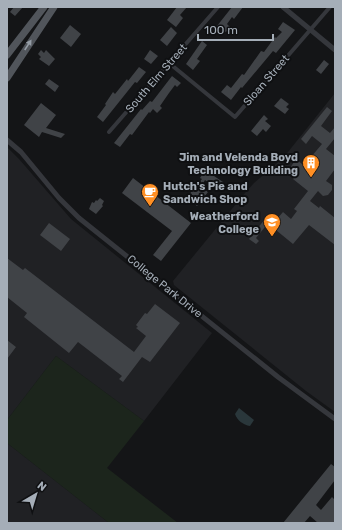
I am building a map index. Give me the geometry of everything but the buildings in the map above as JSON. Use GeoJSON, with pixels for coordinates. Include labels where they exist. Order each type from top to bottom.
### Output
{"type":"FeatureCollection","features":[{"type":"Feature","properties":{"kind":"main road"},"geometry":{"type":"LineString","coordinates":[[7,55],[44,7]]}},
{"type":"Feature","properties":{"kind":"main road"},"geometry":{"type":"LineString","coordinates":[[7,78],[54,7]]}},
{"type":"Feature","properties":{"kind":"street","name":"South Elm Street"},"geometry":{"type":"LineString","coordinates":[[109,132],[218,7]]}},
{"type":"Feature","properties":{"kind":"street"},"geometry":{"type":"LineString","coordinates":[[283,7],[335,50]]}},
{"type":"Feature","properties":{"kind":"street","name":"Sloan Street"},"geometry":{"type":"LineString","coordinates":[[169,63],[235,117],[330,7]]}},
{"type":"Feature","properties":{"kind":"street","name":"College Park Drive"},"geometry":{"type":"LineString","coordinates":[[7,140],[21,152],[59,198],[79,218],[284,381],[335,419]]}},
{"type":"Feature","properties":{"kind":"shaded area","name":"Weatherford College"},"geometry":{"type":"Polygon","coordinates":[[[335,93],[335,412],[306,391],[174,285],[173,281],[245,193],[288,152],[335,93]]]}},
{"type":"Feature","properties":{"kind":"shaded area"},"geometry":{"type":"Polygon","coordinates":[[[7,147],[71,219],[212,333],[144,421],[56,356],[7,420],[7,147]]]}},
{"type":"Feature","properties":{"kind":"shaded area"},"geometry":{"type":"Polygon","coordinates":[[[56,356],[144,421],[107,468],[178,523],[109,523],[7,443],[7,420],[56,356]]]}},
{"type":"Feature","properties":{"kind":"shaded area"},"geometry":{"type":"Polygon","coordinates":[[[239,408],[254,420],[250,426],[243,423],[236,416],[235,414],[239,408]]]}},
{"type":"Feature","properties":{"kind":"shaded area"},"geometry":{"type":"Polygon","coordinates":[[[7,443],[109,523],[7,523],[7,443]]]}},
{"type":"Feature","properties":{"kind":"place","name":"Jim and Velenda Boyd Technology Building"},"geometry":{"type":"Point","coordinates":[311,178]}},
{"type":"Feature","properties":{"kind":"place","name":"Hutch's Pie and Sandwich Shop"},"geometry":{"type":"Point","coordinates":[150,207]}},
{"type":"Feature","properties":{"kind":"place","name":"Weatherford College"},"geometry":{"type":"Point","coordinates":[272,237]}}]}
